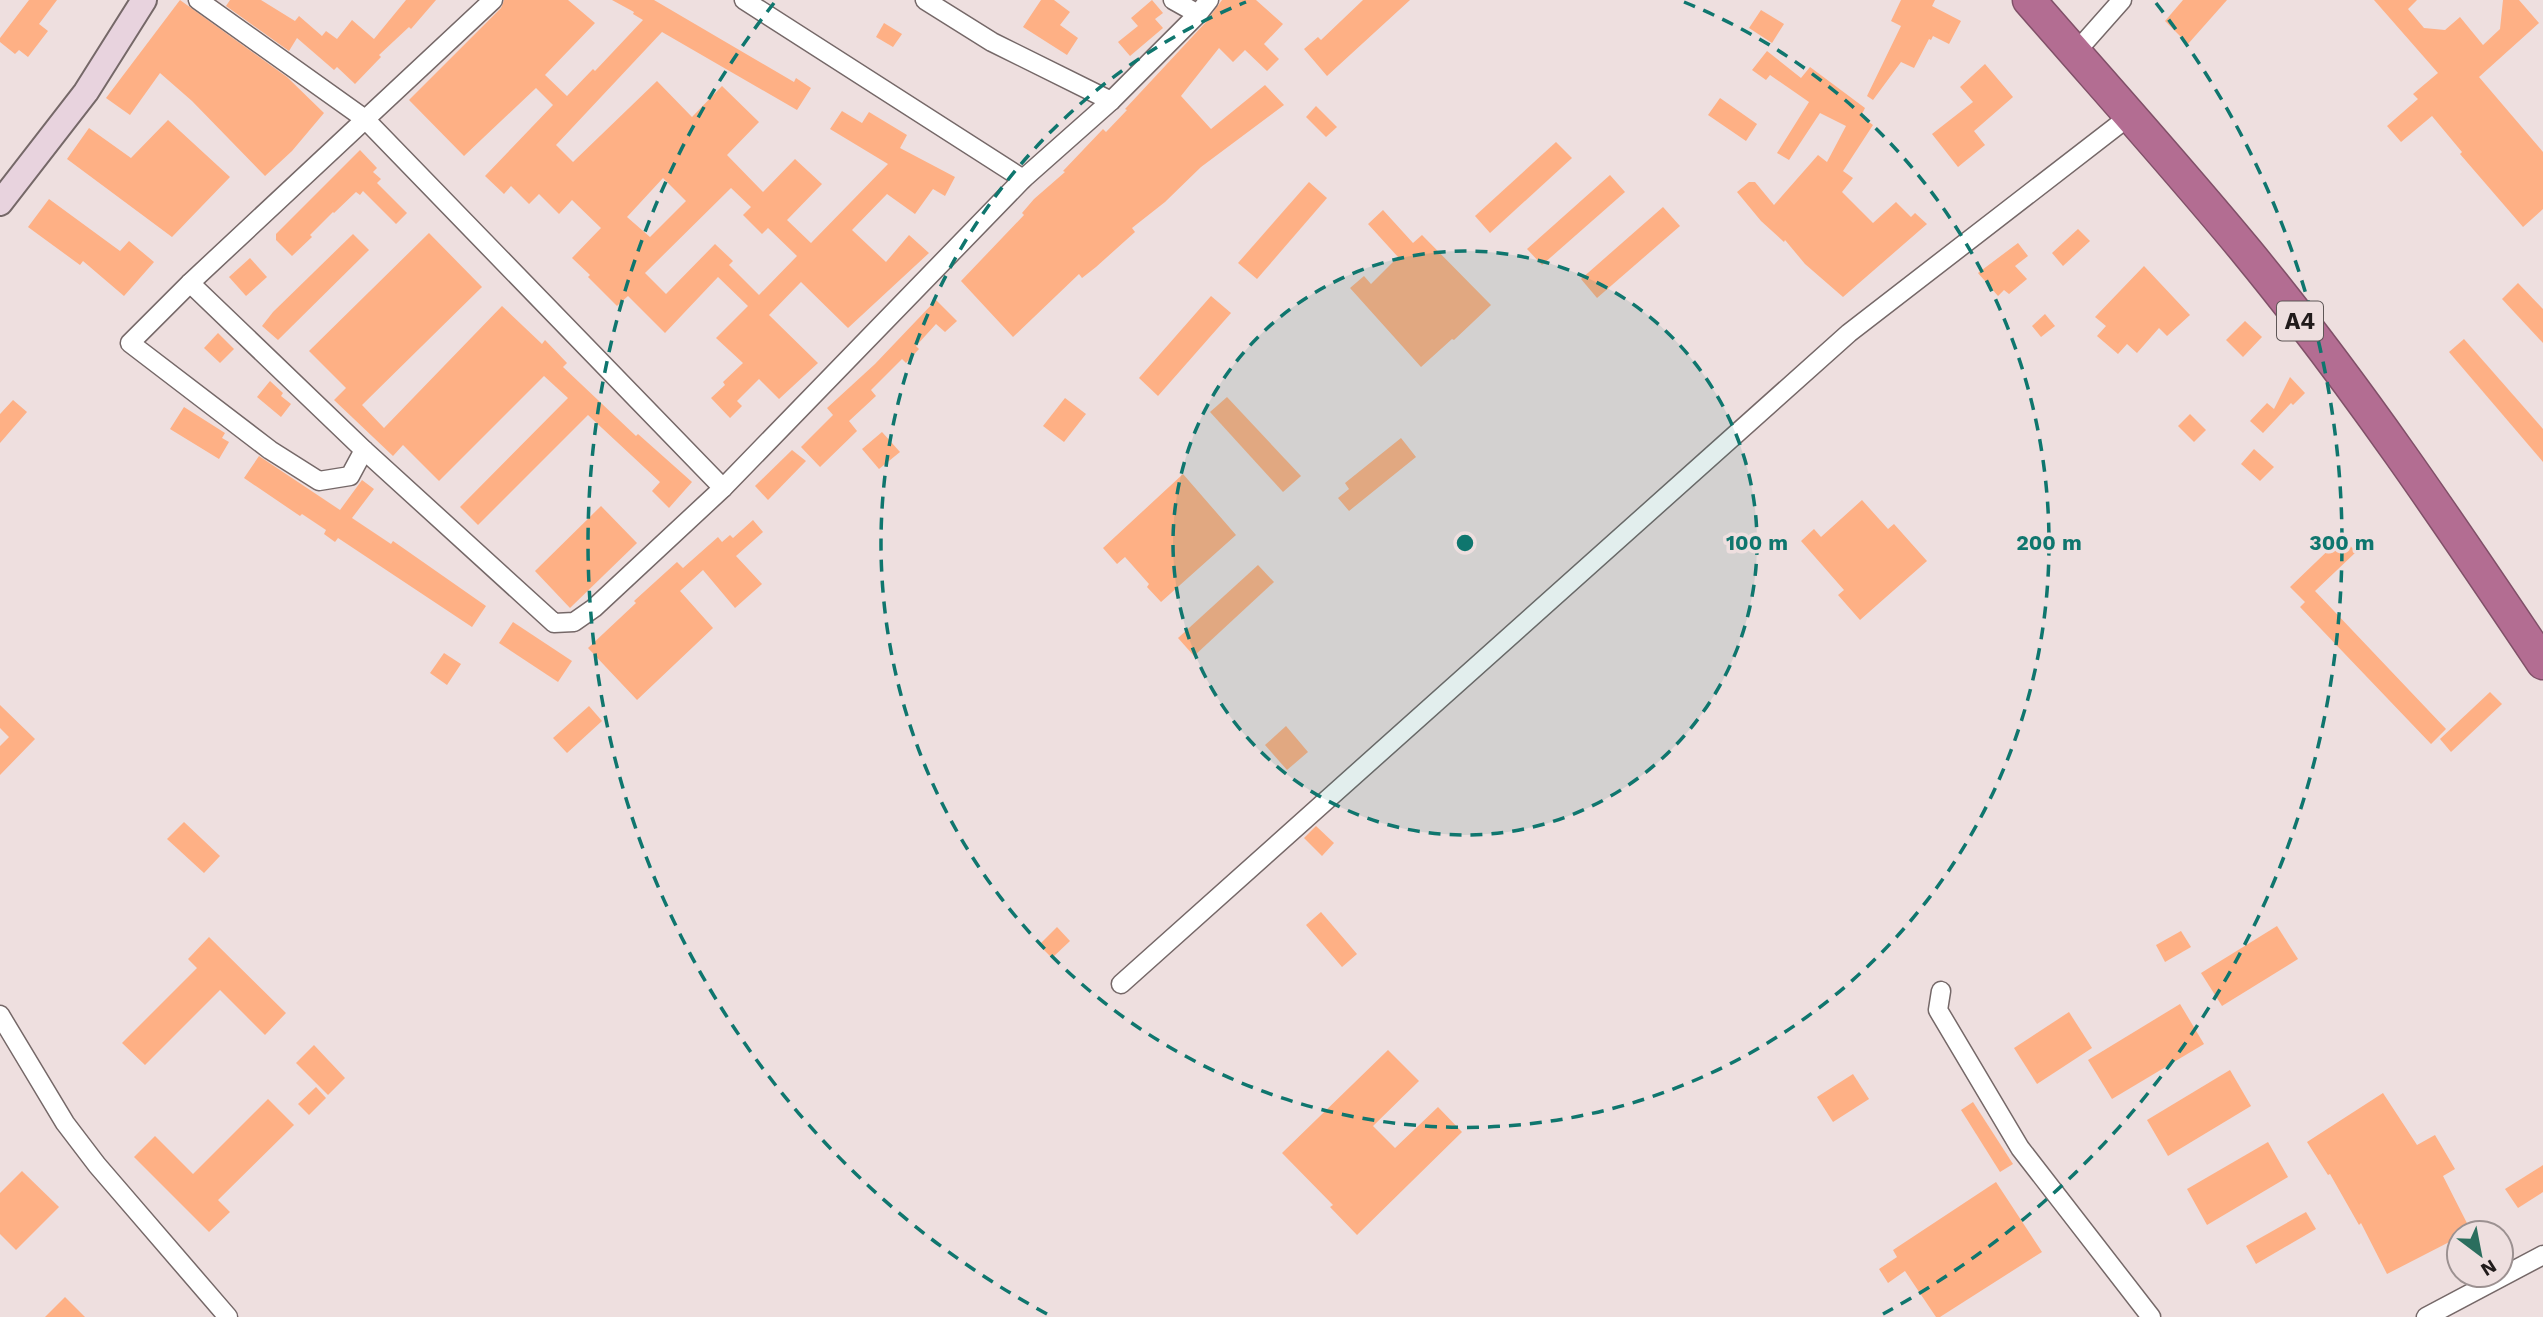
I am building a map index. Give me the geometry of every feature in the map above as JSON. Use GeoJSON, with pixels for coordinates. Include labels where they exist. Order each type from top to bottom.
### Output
{"type":"FeatureCollection","features":[{"type":"Feature","properties":{"kind":"highway","name":"A4"},"geometry":{"type":"LineString","coordinates":[[2029,0],[2248,253],[2366,408],[2543,663]]}},
{"type":"Feature","properties":{"kind":"street"},"geometry":{"type":"LineString","coordinates":[[0,203],[86,92],[144,0]]}},
{"type":"Feature","properties":{"kind":"street"},"geometry":{"type":"LineString","coordinates":[[198,0],[365,119],[723,488]]}},
{"type":"Feature","properties":{"kind":"street"},"geometry":{"type":"LineString","coordinates":[[364,450],[350,476],[319,481],[270,450],[130,343],[190,283],[493,0]]}},
{"type":"Feature","properties":{"kind":"street"},"geometry":{"type":"LineString","coordinates":[[744,0],[1023,179]]}},
{"type":"Feature","properties":{"kind":"street"},"geometry":{"type":"LineString","coordinates":[[925,0],[992,42],[1111,101]]}},
{"type":"Feature","properties":{"kind":"street"},"geometry":{"type":"LineString","coordinates":[[1173,0],[1204,7]]}},
{"type":"Feature","properties":{"kind":"street"},"geometry":{"type":"LineString","coordinates":[[2075,53],[2122,0]]}},
{"type":"Feature","properties":{"kind":"street"},"geometry":{"type":"LineString","coordinates":[[190,283],[364,450],[554,623],[574,622],[594,608],[723,488],[1023,179],[1111,101],[1204,7]]}},
{"type":"Feature","properties":{"kind":"street"},"geometry":{"type":"LineString","coordinates":[[1121,984],[1849,333],[2131,115]]}},
{"type":"Feature","properties":{"kind":"street"},"geometry":{"type":"LineString","coordinates":[[1941,991],[1938,1010],[2020,1148],[2151,1317]]}},
{"type":"Feature","properties":{"kind":"street"},"geometry":{"type":"LineString","coordinates":[[0,1015],[65,1123],[228,1317]]}},
{"type":"Feature","properties":{"kind":"street"},"geometry":{"type":"LineString","coordinates":[[2426,1317],[2543,1255]]}},
{"type":"Feature","properties":{"kind":"building"},"geometry":{"type":"Polygon","coordinates":[[[29,0],[57,0],[39,24],[48,31],[28,57],[19,50],[15,54],[0,42],[0,38],[29,0]]]}},
{"type":"Feature","properties":{"kind":"building"},"geometry":{"type":"Polygon","coordinates":[[[180,0],[287,77],[324,113],[292,151],[265,176],[192,101],[160,73],[130,115],[106,98],[180,0]]]}},
{"type":"Feature","properties":{"kind":"building"},"geometry":{"type":"Polygon","coordinates":[[[230,0],[261,0],[295,21],[299,16],[322,36],[326,31],[337,39],[352,20],[374,39],[406,0],[436,0],[411,29],[409,27],[379,55],[381,57],[355,84],[337,67],[334,70],[297,38],[289,51],[226,6],[230,0]]]}},
{"type":"Feature","properties":{"kind":"building"},"geometry":{"type":"Polygon","coordinates":[[[504,0],[568,0],[595,23],[545,75],[567,96],[593,69],[595,71],[643,20],[612,0],[654,0],[794,82],[796,78],[811,88],[797,110],[662,32],[556,145],[573,162],[657,81],[692,117],[722,86],[759,122],[727,155],[763,192],[795,159],[822,184],[787,220],[811,243],[888,164],[830,129],[842,111],[862,123],[869,112],[907,135],[900,148],[955,177],[945,196],[933,189],[915,214],[887,194],[852,230],[886,262],[909,235],[929,253],[848,328],[801,282],[769,315],[818,363],[779,399],[759,379],[737,401],[742,406],[730,418],[711,398],[743,363],[716,338],[748,306],[718,277],[665,333],[628,296],[617,306],[572,258],[601,228],[572,200],[559,214],[539,194],[529,204],[511,186],[504,194],[485,176],[553,105],[536,88],[464,156],[409,100],[501,8],[504,0]],[[663,178],[627,217],[650,237],[686,201],[663,178]],[[731,188],[645,273],[666,294],[715,244],[733,261],[729,265],[759,295],[797,256],[768,228],[762,234],[743,215],[751,207],[731,188]]]}},
{"type":"Feature","properties":{"kind":"building"},"geometry":{"type":"Polygon","coordinates":[[[1041,0],[1054,0],[1070,12],[1060,25],[1078,38],[1067,55],[1023,27],[1041,0]]]}},
{"type":"Feature","properties":{"kind":"building"},"geometry":{"type":"Polygon","coordinates":[[[1152,0],[1163,13],[1155,19],[1163,28],[1130,56],[1118,42],[1138,26],[1131,18],[1152,0]]]}},
{"type":"Feature","properties":{"kind":"building"},"geometry":{"type":"Polygon","coordinates":[[[1222,0],[1256,0],[1283,24],[1264,44],[1279,59],[1267,71],[1245,50],[1233,62],[1219,48],[1181,96],[1211,129],[1265,85],[1284,105],[1201,167],[1165,202],[1132,228],[1135,232],[1082,278],[1079,274],[1013,337],[961,281],[1024,215],[1022,213],[1034,199],[1065,172],[1063,171],[1103,129],[1106,132],[1127,110],[1125,109],[1206,22],[1222,0]]]}},
{"type":"Feature","properties":{"kind":"building"},"geometry":{"type":"Polygon","coordinates":[[[1363,0],[1410,0],[1327,76],[1304,49],[1318,37],[1321,40],[1363,0]]]}},
{"type":"Feature","properties":{"kind":"building"},"geometry":{"type":"Polygon","coordinates":[[[1901,0],[1935,0],[1932,6],[1961,21],[1949,44],[1933,36],[1929,39],[1914,68],[1901,62],[1873,100],[1867,96],[1901,26],[1891,21],[1901,0]]]}},
{"type":"Feature","properties":{"kind":"building"},"geometry":{"type":"Polygon","coordinates":[[[2183,0],[2227,0],[2188,44],[2165,21],[2183,0]]]}},
{"type":"Feature","properties":{"kind":"building"},"geometry":{"type":"Polygon","coordinates":[[[2374,0],[2417,0],[2408,9],[2424,28],[2445,30],[2460,17],[2483,45],[2500,29],[2503,0],[2519,0],[2539,23],[2479,77],[2543,152],[2543,209],[2523,227],[2460,154],[2462,152],[2432,116],[2401,142],[2387,126],[2418,99],[2413,94],[2438,73],[2374,0]]]}},
{"type":"Feature","properties":{"kind":"building"},"geometry":{"type":"Polygon","coordinates":[[[1761,10],[1784,24],[1772,43],[1749,28],[1761,10]]]}},
{"type":"Feature","properties":{"kind":"building"},"geometry":{"type":"Polygon","coordinates":[[[884,23],[902,34],[893,47],[876,37],[884,23]]]}},
{"type":"Feature","properties":{"kind":"building"},"geometry":{"type":"Polygon","coordinates":[[[1767,51],[1801,78],[1810,67],[1865,108],[1861,116],[1873,125],[1843,171],[1853,178],[1842,192],[1873,223],[1896,202],[1911,217],[1915,213],[1927,224],[1843,297],[1805,264],[1785,240],[1784,242],[1761,221],[1737,192],[1749,182],[1755,182],[1774,205],[1818,155],[1827,162],[1846,126],[1820,113],[1789,160],[1777,153],[1809,102],[1770,75],[1766,80],[1752,70],[1767,51]]]}},
{"type":"Feature","properties":{"kind":"building"},"geometry":{"type":"Polygon","coordinates":[[[1985,64],[2013,97],[1974,131],[1985,145],[1958,167],[1932,134],[1973,102],[1960,87],[1985,64]]]}},
{"type":"Feature","properties":{"kind":"building"},"geometry":{"type":"Polygon","coordinates":[[[1720,98],[1757,124],[1746,141],[1708,115],[1720,98]]]}},
{"type":"Feature","properties":{"kind":"building"},"geometry":{"type":"Polygon","coordinates":[[[1316,106],[1337,127],[1326,137],[1306,117],[1316,106]]]}},
{"type":"Feature","properties":{"kind":"building"},"geometry":{"type":"Polygon","coordinates":[[[168,120],[230,177],[172,237],[67,159],[89,128],[131,158],[168,120]]]}},
{"type":"Feature","properties":{"kind":"building"},"geometry":{"type":"Polygon","coordinates":[[[1556,142],[1572,158],[1490,233],[1475,216],[1556,142]]]}},
{"type":"Feature","properties":{"kind":"building"},"geometry":{"type":"Polygon","coordinates":[[[360,150],[377,168],[373,172],[381,179],[377,183],[407,213],[396,224],[363,191],[360,195],[356,192],[310,235],[312,237],[292,256],[276,240],[276,234],[360,150]]]}},
{"type":"Feature","properties":{"kind":"building"},"geometry":{"type":"Polygon","coordinates":[[[1610,175],[1625,192],[1542,265],[1527,249],[1610,175]]]}},
{"type":"Feature","properties":{"kind":"building"},"geometry":{"type":"Polygon","coordinates":[[[1309,182],[1327,198],[1257,279],[1238,263],[1309,182]]]}},
{"type":"Feature","properties":{"kind":"building"},"geometry":{"type":"Polygon","coordinates":[[[49,199],[120,251],[129,241],[154,262],[124,296],[83,261],[80,265],[28,227],[49,199]]]}},
{"type":"Feature","properties":{"kind":"building"},"geometry":{"type":"Polygon","coordinates":[[[1663,207],[1680,226],[1597,298],[1581,279],[1663,207]]]}},
{"type":"Feature","properties":{"kind":"building"},"geometry":{"type":"Polygon","coordinates":[[[1383,210],[1413,243],[1422,235],[1491,305],[1421,367],[1350,288],[1364,276],[1371,284],[1398,257],[1368,224],[1383,210]]]}},
{"type":"Feature","properties":{"kind":"building"},"geometry":{"type":"Polygon","coordinates":[[[2078,229],[2090,241],[2063,266],[2052,253],[2078,229]]]}},
{"type":"Feature","properties":{"kind":"building"},"geometry":{"type":"Polygon","coordinates":[[[429,233],[482,287],[362,405],[384,428],[502,306],[542,344],[545,340],[567,363],[563,367],[636,436],[638,434],[692,482],[669,508],[652,491],[660,482],[588,415],[478,525],[460,507],[568,398],[544,376],[439,481],[403,445],[393,456],[334,400],[346,388],[309,351],[429,233]]]}},
{"type":"Feature","properties":{"kind":"building"},"geometry":{"type":"Polygon","coordinates":[[[353,234],[369,250],[278,340],[262,326],[353,234]]]}},
{"type":"Feature","properties":{"kind":"building"},"geometry":{"type":"Polygon","coordinates":[[[2018,243],[2028,256],[2015,266],[2027,279],[2009,294],[2004,290],[1998,296],[1978,273],[2018,243]]]}},
{"type":"Feature","properties":{"kind":"building"},"geometry":{"type":"Polygon","coordinates":[[[250,258],[267,277],[246,296],[229,277],[250,258]]]}},
{"type":"Feature","properties":{"kind":"building"},"geometry":{"type":"Polygon","coordinates":[[[2144,266],[2190,315],[2167,336],[2159,328],[2137,353],[2127,344],[2118,354],[2097,336],[2106,326],[2095,317],[2144,266]]]}},
{"type":"Feature","properties":{"kind":"building"},"geometry":{"type":"Polygon","coordinates":[[[2518,283],[2543,309],[2543,343],[2502,299],[2518,283]]]}},
{"type":"Feature","properties":{"kind":"building"},"geometry":{"type":"Polygon","coordinates":[[[1211,296],[1231,313],[1158,396],[1139,378],[1211,296]]]}},
{"type":"Feature","properties":{"kind":"building"},"geometry":{"type":"Polygon","coordinates":[[[936,300],[957,321],[945,332],[936,324],[916,346],[919,349],[906,363],[902,359],[871,390],[876,396],[849,421],[857,431],[820,467],[801,447],[833,415],[827,408],[875,364],[936,300]]]}},
{"type":"Feature","properties":{"kind":"building"},"geometry":{"type":"Polygon","coordinates":[[[2045,314],[2055,326],[2041,337],[2032,326],[2045,314]]]}},
{"type":"Feature","properties":{"kind":"building"},"geometry":{"type":"Polygon","coordinates":[[[2245,321],[2262,337],[2243,357],[2226,340],[2245,321]]]}},
{"type":"Feature","properties":{"kind":"building"},"geometry":{"type":"Polygon","coordinates":[[[218,333],[234,349],[220,363],[204,348],[218,333]]]}},
{"type":"Feature","properties":{"kind":"building"},"geometry":{"type":"Polygon","coordinates":[[[2464,339],[2543,429],[2543,462],[2449,352],[2464,339]]]}},
{"type":"Feature","properties":{"kind":"building"},"geometry":{"type":"Polygon","coordinates":[[[2290,377],[2305,393],[2293,405],[2291,403],[2263,433],[2250,421],[2267,403],[2274,409],[2290,377]]]}},
{"type":"Feature","properties":{"kind":"building"},"geometry":{"type":"Polygon","coordinates":[[[270,381],[291,404],[281,417],[257,397],[270,381]]]}},
{"type":"Feature","properties":{"kind":"building"},"geometry":{"type":"Polygon","coordinates":[[[1227,397],[1301,476],[1283,492],[1210,412],[1227,397]]]}},
{"type":"Feature","properties":{"kind":"building"},"geometry":{"type":"Polygon","coordinates":[[[1065,398],[1086,414],[1064,442],[1043,426],[1065,398]]]}},
{"type":"Feature","properties":{"kind":"building"},"geometry":{"type":"Polygon","coordinates":[[[13,400],[27,412],[0,443],[0,414],[13,400]]]}},
{"type":"Feature","properties":{"kind":"building"},"geometry":{"type":"Polygon","coordinates":[[[184,407],[225,433],[222,438],[229,442],[219,459],[170,429],[184,407]]]}},
{"type":"Feature","properties":{"kind":"building"},"geometry":{"type":"Polygon","coordinates":[[[2190,414],[2206,430],[2194,442],[2178,426],[2190,414]]]}},
{"type":"Feature","properties":{"kind":"building"},"geometry":{"type":"Polygon","coordinates":[[[882,432],[900,452],[879,469],[862,449],[882,432]]]}},
{"type":"Feature","properties":{"kind":"building"},"geometry":{"type":"Polygon","coordinates":[[[1401,438],[1416,457],[1349,511],[1338,498],[1349,489],[1345,483],[1401,438]]]}},
{"type":"Feature","properties":{"kind":"building"},"geometry":{"type":"Polygon","coordinates":[[[2254,449],[2274,467],[2260,481],[2241,464],[2254,449]]]}},
{"type":"Feature","properties":{"kind":"building"},"geometry":{"type":"Polygon","coordinates":[[[792,450],[806,461],[768,500],[755,486],[792,450]]]}},
{"type":"Feature","properties":{"kind":"building"},"geometry":{"type":"Polygon","coordinates":[[[259,456],[340,510],[362,480],[374,489],[352,518],[391,544],[393,541],[486,606],[472,627],[338,538],[335,542],[324,534],[326,530],[302,514],[300,516],[244,478],[259,456]]]}},
{"type":"Feature","properties":{"kind":"building"},"geometry":{"type":"Polygon","coordinates":[[[1183,474],[1236,535],[1161,602],[1125,557],[1117,564],[1103,548],[1183,474]]]}},
{"type":"Feature","properties":{"kind":"building"},"geometry":{"type":"Polygon","coordinates":[[[1862,500],[1888,529],[1894,524],[1927,561],[1860,620],[1838,595],[1844,590],[1801,541],[1814,529],[1821,537],[1862,500]]]}},
{"type":"Feature","properties":{"kind":"building"},"geometry":{"type":"Polygon","coordinates":[[[601,506],[637,543],[570,608],[535,571],[601,506]]]}},
{"type":"Feature","properties":{"kind":"building"},"geometry":{"type":"Polygon","coordinates":[[[753,520],[763,532],[736,556],[762,584],[735,608],[703,570],[680,591],[713,628],[637,700],[588,648],[677,562],[683,568],[718,537],[722,542],[730,535],[733,538],[753,520]]]}},
{"type":"Feature","properties":{"kind":"building"},"geometry":{"type":"Polygon","coordinates":[[[2342,537],[2356,552],[2315,591],[2446,729],[2431,744],[2300,607],[2305,602],[2290,587],[2342,537]]]}},
{"type":"Feature","properties":{"kind":"building"},"geometry":{"type":"Polygon","coordinates":[[[1258,565],[1274,582],[1194,656],[1178,638],[1258,565]]]}},
{"type":"Feature","properties":{"kind":"building"},"geometry":{"type":"Polygon","coordinates":[[[513,622],[572,661],[558,682],[499,643],[513,622]]]}},
{"type":"Feature","properties":{"kind":"building"},"geometry":{"type":"Polygon","coordinates":[[[444,653],[461,664],[447,685],[430,673],[444,653]]]}},
{"type":"Feature","properties":{"kind":"building"},"geometry":{"type":"Polygon","coordinates":[[[2490,692],[2502,704],[2451,752],[2440,739],[2490,692]]]}},
{"type":"Feature","properties":{"kind":"building"},"geometry":{"type":"Polygon","coordinates":[[[0,705],[35,739],[0,775],[0,746],[9,737],[0,728],[0,705]]]}},
{"type":"Feature","properties":{"kind":"building"},"geometry":{"type":"Polygon","coordinates":[[[589,706],[602,721],[567,753],[553,738],[589,706]]]}},
{"type":"Feature","properties":{"kind":"building"},"geometry":{"type":"Polygon","coordinates":[[[1286,726],[1308,752],[1287,770],[1265,745],[1286,726]]]}},
{"type":"Feature","properties":{"kind":"building"},"geometry":{"type":"Polygon","coordinates":[[[184,822],[220,856],[204,873],[167,839],[184,822]]]}},
{"type":"Feature","properties":{"kind":"building"},"geometry":{"type":"Polygon","coordinates":[[[1316,826],[1334,843],[1322,856],[1304,838],[1316,826]]]}},
{"type":"Feature","properties":{"kind":"building"},"geometry":{"type":"Polygon","coordinates":[[[1321,912],[1357,954],[1342,967],[1306,925],[1321,912]]]}},
{"type":"Feature","properties":{"kind":"building"},"geometry":{"type":"Polygon","coordinates":[[[2277,926],[2298,959],[2222,1006],[2201,973],[2277,926]]]}},
{"type":"Feature","properties":{"kind":"building"},"geometry":{"type":"Polygon","coordinates":[[[1057,927],[1070,941],[1052,958],[1039,945],[1057,927]]]}},
{"type":"Feature","properties":{"kind":"building"},"geometry":{"type":"Polygon","coordinates":[[[2181,931],[2191,947],[2165,962],[2156,945],[2181,931]]]}},
{"type":"Feature","properties":{"kind":"building"},"geometry":{"type":"Polygon","coordinates":[[[209,937],[286,1013],[265,1035],[220,990],[145,1065],[122,1043],[197,968],[188,959],[209,937]]]}},
{"type":"Feature","properties":{"kind":"building"},"geometry":{"type":"Polygon","coordinates":[[[2180,1004],[2204,1044],[2112,1099],[2088,1060],[2180,1004]]]}},
{"type":"Feature","properties":{"kind":"building"},"geometry":{"type":"Polygon","coordinates":[[[2069,1012],[2092,1048],[2037,1084],[2014,1048],[2069,1012]]]}},
{"type":"Feature","properties":{"kind":"building"},"geometry":{"type":"Polygon","coordinates":[[[314,1045],[345,1078],[328,1095],[296,1063],[314,1045]]]}},
{"type":"Feature","properties":{"kind":"building"},"geometry":{"type":"Polygon","coordinates":[[[1388,1050],[1419,1081],[1373,1126],[1395,1148],[1438,1107],[1462,1132],[1357,1235],[1330,1207],[1333,1205],[1282,1153],[1388,1050]]]}},
{"type":"Feature","properties":{"kind":"building"},"geometry":{"type":"Polygon","coordinates":[[[2230,1070],[2251,1106],[2168,1156],[2147,1120],[2230,1070]]]}},
{"type":"Feature","properties":{"kind":"building"},"geometry":{"type":"Polygon","coordinates":[[[1853,1074],[1869,1099],[1833,1122],[1817,1097],[1853,1074]]]}},
{"type":"Feature","properties":{"kind":"building"},"geometry":{"type":"Polygon","coordinates":[[[316,1087],[326,1098],[309,1115],[298,1104],[316,1087]]]}},
{"type":"Feature","properties":{"kind":"building"},"geometry":{"type":"Polygon","coordinates":[[[2383,1093],[2417,1145],[2435,1135],[2455,1169],[2443,1176],[2465,1219],[2445,1219],[2445,1244],[2387,1274],[2361,1223],[2359,1225],[2330,1174],[2328,1175],[2307,1142],[2383,1093]]]}},
{"type":"Feature","properties":{"kind":"building"},"geometry":{"type":"Polygon","coordinates":[[[268,1099],[294,1125],[218,1200],[230,1212],[209,1232],[134,1157],[155,1136],[193,1174],[268,1099]]]}},
{"type":"Feature","properties":{"kind":"building"},"geometry":{"type":"Polygon","coordinates":[[[1973,1102],[2013,1164],[2000,1172],[1961,1110],[1973,1102]]]}},
{"type":"Feature","properties":{"kind":"building"},"geometry":{"type":"Polygon","coordinates":[[[2268,1142],[2288,1177],[2207,1225],[2187,1189],[2268,1142]]]}},
{"type":"Feature","properties":{"kind":"building"},"geometry":{"type":"Polygon","coordinates":[[[2543,1165],[2543,1192],[2518,1208],[2505,1189],[2543,1165]]]}},
{"type":"Feature","properties":{"kind":"building"},"geometry":{"type":"Polygon","coordinates":[[[22,1171],[59,1207],[16,1250],[0,1234],[0,1193],[22,1171]]]}},
{"type":"Feature","properties":{"kind":"building"},"geometry":{"type":"Polygon","coordinates":[[[1996,1182],[2042,1252],[1940,1317],[1936,1317],[1905,1271],[1888,1283],[1879,1269],[1897,1257],[1893,1250],[1996,1182]]]}},
{"type":"Feature","properties":{"kind":"building"},"geometry":{"type":"Polygon","coordinates":[[[2306,1212],[2316,1229],[2256,1264],[2246,1246],[2306,1212]]]}},
{"type":"Feature","properties":{"kind":"building"},"geometry":{"type":"Polygon","coordinates":[[[65,1297],[85,1317],[45,1317],[65,1297]]]}}]}
